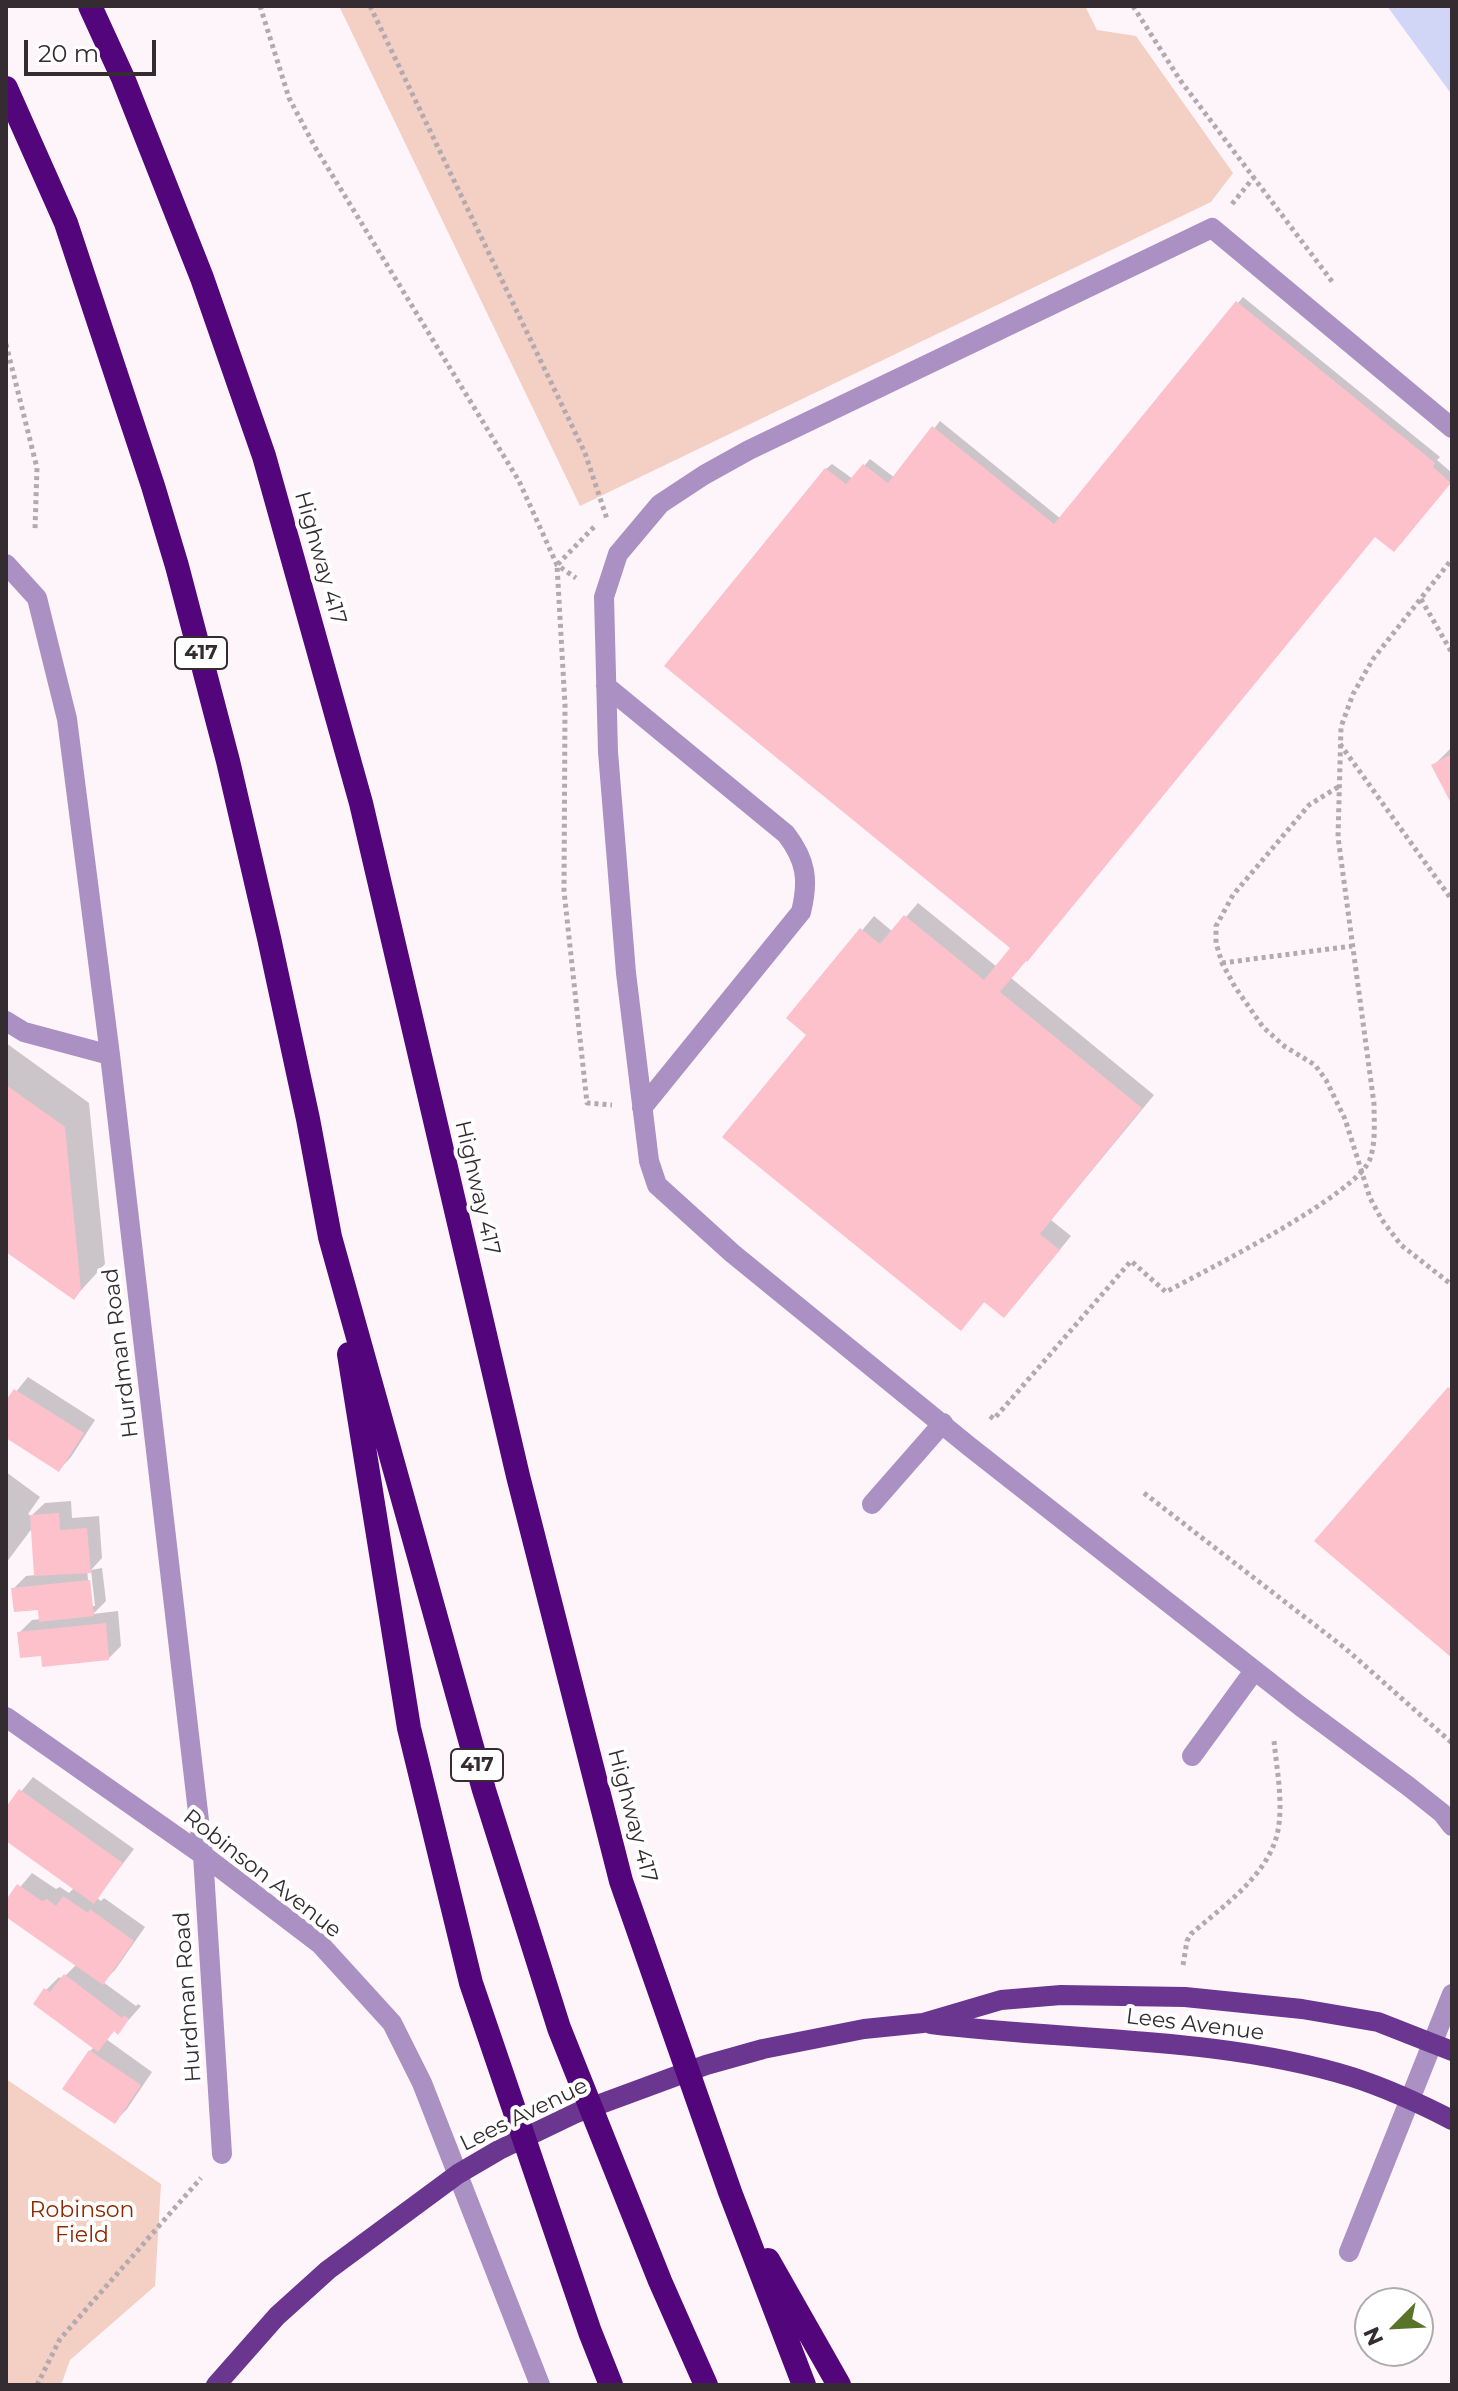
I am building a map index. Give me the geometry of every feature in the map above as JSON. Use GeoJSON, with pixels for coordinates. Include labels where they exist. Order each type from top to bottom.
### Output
{"type":"FeatureCollection","features":[{"type":"Feature","properties":{"kind":"highway","name":"Highway 417"},"geometry":{"type":"LineString","coordinates":[[90,6],[123,78],[202,278],[264,456],[361,803],[518,1476],[621,1881],[730,2192],[804,2385]]}},
{"type":"Feature","properties":{"kind":"highway","name":"417"},"geometry":{"type":"LineString","coordinates":[[6,88],[66,223],[177,566],[228,761],[269,938],[330,1237],[484,1790],[559,2028],[660,2281],[706,2385]]}},
{"type":"Feature","properties":{"kind":"highway"},"geometry":{"type":"LineString","coordinates":[[330,1237],[409,1728],[471,1983],[590,2332],[611,2385]]}},
{"type":"Feature","properties":{"kind":"highway"},"geometry":{"type":"LineString","coordinates":[[730,2192],[839,2385]]}},
{"type":"Feature","properties":{"kind":"main road","name":"Lees Avenue"},"geometry":{"type":"LineString","coordinates":[[216,2385],[277,2316],[382,2228],[458,2174],[499,2150],[576,2113],[706,2065],[763,2049],[864,2029],[923,2023],[1001,2000],[1061,1995],[1185,1997],[1362,2018],[1443,2047]]}},
{"type":"Feature","properties":{"kind":"main road","name":"Lees Avenue"},"geometry":{"type":"LineString","coordinates":[[923,2023],[1228,2052],[1350,2076],[1411,2099],[1452,2120]]}},
{"type":"Feature","properties":{"kind":"street"},"geometry":{"type":"LineString","coordinates":[[1452,428],[1212,228],[727,462],[660,504],[618,554],[604,597],[608,752],[626,973],[649,1161],[657,1185],[732,1253],[1254,1671],[1442,1813],[1452,1826]]}},
{"type":"Feature","properties":{"kind":"street","name":"Hurdman Road"},"geometry":{"type":"LineString","coordinates":[[6,564],[37,598],[67,719],[110,1055],[203,1855],[222,2154]]}},
{"type":"Feature","properties":{"kind":"street"},"geometry":{"type":"LineString","coordinates":[[606,686],[786,834],[799,851],[804,869],[806,894],[801,912],[642,1108]]}},
{"type":"Feature","properties":{"kind":"street"},"geometry":{"type":"LineString","coordinates":[[6,1021],[24,1032],[110,1055]]}},
{"type":"Feature","properties":{"kind":"street"},"geometry":{"type":"LineString","coordinates":[[872,1504],[943,1423]]}},
{"type":"Feature","properties":{"kind":"street"},"geometry":{"type":"LineString","coordinates":[[1192,1756],[1254,1671]]}},
{"type":"Feature","properties":{"kind":"street","name":"Robinson Avenue"},"geometry":{"type":"LineString","coordinates":[[6,1717],[203,1855],[320,1944],[392,2023],[422,2083],[540,2385]]}},
{"type":"Feature","properties":{"kind":"street"},"geometry":{"type":"LineString","coordinates":[[1349,2252],[1411,2099],[1443,2047],[1452,1994]]}},
{"type":"Feature","properties":{"kind":"path"},"geometry":{"type":"LineString","coordinates":[[260,6],[289,98],[308,134],[519,481],[557,565],[565,705],[564,891],[587,1103],[642,1108]]}},
{"type":"Feature","properties":{"kind":"path"},"geometry":{"type":"LineString","coordinates":[[370,6],[585,453],[618,554]]}},
{"type":"Feature","properties":{"kind":"path"},"geometry":{"type":"LineString","coordinates":[[1133,6],[1180,80],[1340,292]]}},
{"type":"Feature","properties":{"kind":"path"},"geometry":{"type":"LineString","coordinates":[[6,344],[37,468],[35,529]]}},
{"type":"Feature","properties":{"kind":"path"},"geometry":{"type":"LineString","coordinates":[[557,565],[605,514]]}},
{"type":"Feature","properties":{"kind":"path"},"geometry":{"type":"LineString","coordinates":[[983,1411],[994,1419],[1131,1261],[1166,1292],[1276,1233],[1359,1177],[1370,1159],[1374,1104],[1338,837],[1341,727],[1353,694],[1373,659],[1452,559]]}},
{"type":"Feature","properties":{"kind":"path"},"geometry":{"type":"LineString","coordinates":[[557,565],[604,597]]}},
{"type":"Feature","properties":{"kind":"path"},"geometry":{"type":"LineString","coordinates":[[1421,599],[1452,653]]}},
{"type":"Feature","properties":{"kind":"path"},"geometry":{"type":"LineString","coordinates":[[1340,743],[1452,900]]}},
{"type":"Feature","properties":{"kind":"path"},"geometry":{"type":"LineString","coordinates":[[1338,787],[1309,805],[1233,895],[1216,926],[1216,943],[1222,963],[1263,1027],[1284,1046],[1315,1065],[1326,1080],[1345,1119],[1370,1198],[1382,1220],[1401,1245],[1452,1285]]}},
{"type":"Feature","properties":{"kind":"path"},"geometry":{"type":"LineString","coordinates":[[1222,963],[1352,946]]}},
{"type":"Feature","properties":{"kind":"path"},"geometry":{"type":"LineString","coordinates":[[1144,1493],[1346,1649],[1452,1743]]}},
{"type":"Feature","properties":{"kind":"path"},"geometry":{"type":"LineString","coordinates":[[1185,1997],[1183,1969],[1187,1941],[1241,1889],[1263,1863],[1277,1835],[1279,1792],[1274,1741]]}},
{"type":"Feature","properties":{"kind":"path"},"geometry":{"type":"LineString","coordinates":[[37,2385],[60,2339],[222,2154]]}},
{"type":"Feature","properties":{"kind":"green space"},"geometry":{"type":"Polygon","coordinates":[[[339,6],[1085,6],[1097,30],[1136,36],[1233,173],[1211,202],[580,506],[339,6]]]}},
{"type":"Feature","properties":{"kind":"green space","name":"Robinson Field"},"geometry":{"type":"Polygon","coordinates":[[[6,2079],[161,2184],[155,2286],[70,2360],[61,2385],[6,2385],[6,2079]]]}},
{"type":"Feature","properties":{"kind":"water"},"geometry":{"type":"Polygon","coordinates":[[[1387,6],[1452,6],[1452,95],[1387,6]]]}},
{"type":"Feature","properties":{"kind":"building"},"geometry":{"type":"Polygon","coordinates":[[[1236,301],[1435,463],[1433,467],[1451,483],[1394,552],[1375,537],[1000,992],[1142,1108],[1040,1234],[1060,1250],[1004,1318],[984,1302],[961,1331],[722,1137],[806,1035],[786,1018],[860,928],[880,944],[904,915],[984,980],[1010,948],[664,666],[825,468],[846,484],[863,464],[888,483],[932,426],[1054,524],[1236,301]]]}},
{"type":"Feature","properties":{"kind":"building"},"geometry":{"type":"Polygon","coordinates":[[[1452,754],[1452,805],[1431,765],[1452,754]]]}},
{"type":"Feature","properties":{"kind":"building"},"geometry":{"type":"Polygon","coordinates":[[[6,1085],[65,1127],[81,1290],[74,1300],[6,1252],[6,1085]]]}},
{"type":"Feature","properties":{"kind":"building"},"geometry":{"type":"Polygon","coordinates":[[[1448,1387],[1452,1390],[1452,1658],[1314,1541],[1448,1387]]]}},
{"type":"Feature","properties":{"kind":"building"},"geometry":{"type":"Polygon","coordinates":[[[14,1389],[84,1433],[59,1472],[6,1438],[6,1400],[14,1389]]]}},
{"type":"Feature","properties":{"kind":"building"},"geometry":{"type":"Polygon","coordinates":[[[59,1513],[60,1530],[87,1528],[91,1573],[34,1576],[30,1515],[59,1513]]]}},
{"type":"Feature","properties":{"kind":"building"},"geometry":{"type":"Polygon","coordinates":[[[90,1580],[94,1616],[39,1622],[38,1610],[14,1612],[11,1588],[90,1580]]]}},
{"type":"Feature","properties":{"kind":"building"},"geometry":{"type":"Polygon","coordinates":[[[106,1623],[109,1660],[42,1667],[41,1656],[20,1658],[17,1632],[106,1623]]]}},
{"type":"Feature","properties":{"kind":"building"},"geometry":{"type":"Polygon","coordinates":[[[19,1789],[123,1863],[94,1904],[6,1841],[6,1807],[19,1789]]]}},
{"type":"Feature","properties":{"kind":"building"},"geometry":{"type":"Polygon","coordinates":[[[17,1884],[42,1901],[47,1899],[56,1906],[63,1896],[88,1913],[90,1909],[134,1941],[103,1985],[6,1917],[6,1900],[17,1884]]]}},
{"type":"Feature","properties":{"kind":"building"},"geometry":{"type":"Polygon","coordinates":[[[64,1974],[122,2018],[124,2015],[129,2019],[118,2035],[114,2031],[98,2052],[33,2004],[44,1988],[50,1992],[64,1974]]]}},
{"type":"Feature","properties":{"kind":"building"},"geometry":{"type":"Polygon","coordinates":[[[89,2050],[141,2085],[115,2124],[62,2089],[89,2050]]]}}]}
